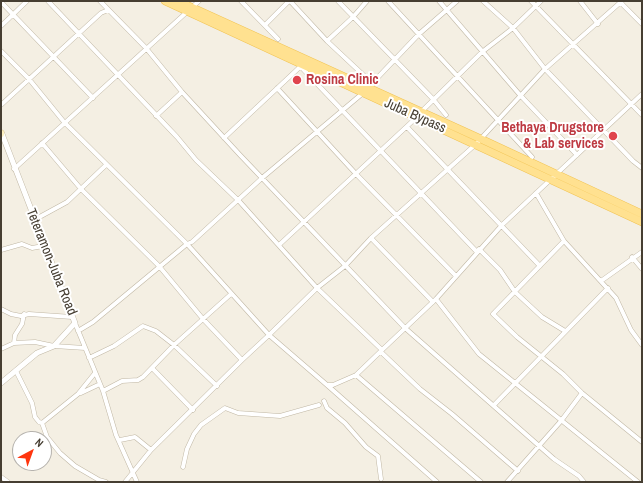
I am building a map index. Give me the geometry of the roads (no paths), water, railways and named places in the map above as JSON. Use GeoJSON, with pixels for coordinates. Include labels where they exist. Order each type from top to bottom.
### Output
{"type":"FeatureCollection","features":[{"type":"Feature","properties":{"kind":"main road","name":"Juba Bypass"},"geometry":{"type":"LineString","coordinates":[[165,1],[194,5],[302,65],[368,88]]}},
{"type":"Feature","properties":{"kind":"main road","name":"Juba Bypass"},"geometry":{"type":"LineString","coordinates":[[178,1],[194,5],[368,88],[419,115],[642,214]]}},
{"type":"Feature","properties":{"kind":"main road","name":"Juba Bypass"},"geometry":{"type":"LineString","coordinates":[[554,176],[642,222]]}},
{"type":"Feature","properties":{"kind":"street"},"geometry":{"type":"LineString","coordinates":[[1,26],[27,1]]}},
{"type":"Feature","properties":{"kind":"street"},"geometry":{"type":"LineString","coordinates":[[48,1],[196,160],[239,201],[316,288],[420,389],[452,414],[518,471]]}},
{"type":"Feature","properties":{"kind":"street"},"geometry":{"type":"LineString","coordinates":[[100,1],[146,48],[182,92],[224,138],[405,328],[539,446],[584,482]]}},
{"type":"Feature","properties":{"kind":"street"},"geometry":{"type":"LineString","coordinates":[[240,1],[278,39]]}},
{"type":"Feature","properties":{"kind":"street"},"geometry":{"type":"LineString","coordinates":[[265,25],[290,1],[368,88]]}},
{"type":"Feature","properties":{"kind":"street"},"geometry":{"type":"LineString","coordinates":[[338,1],[433,99],[446,115]]}},
{"type":"Feature","properties":{"kind":"street"},"geometry":{"type":"LineString","coordinates":[[327,41],[353,17],[367,1]]}},
{"type":"Feature","properties":{"kind":"street"},"geometry":{"type":"LineString","coordinates":[[388,1],[532,157]]}},
{"type":"Feature","properties":{"kind":"street"},"geometry":{"type":"LineString","coordinates":[[439,1],[520,95],[577,155]]}},
{"type":"Feature","properties":{"kind":"street"},"geometry":{"type":"LineString","coordinates":[[78,331],[93,322],[186,244],[192,242],[239,201],[262,178],[368,88],[419,34],[448,11],[457,1]]}},
{"type":"Feature","properties":{"kind":"street"},"geometry":{"type":"LineString","coordinates":[[483,1],[513,28],[545,69],[633,162],[642,168]]}},
{"type":"Feature","properties":{"kind":"street"},"geometry":{"type":"LineString","coordinates":[[532,1],[642,115]]}},
{"type":"Feature","properties":{"kind":"street"},"geometry":{"type":"LineString","coordinates":[[279,245],[382,151],[456,76],[482,52],[513,28],[541,1]]}},
{"type":"Feature","properties":{"kind":"street"},"geometry":{"type":"LineString","coordinates":[[580,1],[598,24]]}},
{"type":"Feature","properties":{"kind":"street"},"geometry":{"type":"LineString","coordinates":[[1,2],[53,58],[93,98]]}},
{"type":"Feature","properties":{"kind":"street"},"geometry":{"type":"LineString","coordinates":[[125,482],[151,450],[242,360],[269,336],[316,288],[345,266],[371,238],[422,194],[478,141],[545,69],[598,24],[621,2],[642,24]]}},
{"type":"Feature","properties":{"kind":"street"},"geometry":{"type":"LineString","coordinates":[[14,169],[194,5]]}},
{"type":"Feature","properties":{"kind":"street"},"geometry":{"type":"LineString","coordinates":[[1,105],[101,13],[108,10]]}},
{"type":"Feature","properties":{"kind":"street"},"geometry":{"type":"LineString","coordinates":[[1,51],[29,79],[64,122],[186,244],[269,336],[328,385],[437,482]]}},
{"type":"Feature","properties":{"kind":"street"},"geometry":{"type":"LineString","coordinates":[[224,138],[302,65],[342,111],[422,194],[478,251],[500,270],[515,292],[542,317],[565,331]]}},
{"type":"Feature","properties":{"kind":"street"},"geometry":{"type":"LineString","coordinates":[[277,88],[356,174],[398,215],[456,276]]}},
{"type":"Feature","properties":{"kind":"street"},"geometry":{"type":"LineString","coordinates":[[156,116],[182,92]]}},
{"type":"Feature","properties":{"kind":"street"},"geometry":{"type":"LineString","coordinates":[[328,385],[333,385],[356,375],[382,351],[435,301],[502,225],[642,94]]}},
{"type":"Feature","properties":{"kind":"street"},"geometry":{"type":"LineString","coordinates":[[407,127],[540,266]]}},
{"type":"Feature","properties":{"kind":"street","name":"Teteramon-Juba Road"},"geometry":{"type":"LineString","coordinates":[[1,134],[75,323],[54,346],[38,353],[1,382]]}},
{"type":"Feature","properties":{"kind":"street"},"geometry":{"type":"LineString","coordinates":[[42,143],[81,189],[159,266],[203,319],[242,360]]}},
{"type":"Feature","properties":{"kind":"street"},"geometry":{"type":"LineString","coordinates":[[34,220],[67,202],[106,165]]}},
{"type":"Feature","properties":{"kind":"street"},"geometry":{"type":"LineString","coordinates":[[536,193],[564,241],[608,288],[619,305],[630,330],[642,345]]}},
{"type":"Feature","properties":{"kind":"street"},"geometry":{"type":"LineString","coordinates":[[371,238],[435,301],[479,354],[638,482]]}},
{"type":"Feature","properties":{"kind":"street"},"geometry":{"type":"LineString","coordinates":[[564,241],[493,314],[517,337],[563,374],[582,393],[642,442]]}},
{"type":"Feature","properties":{"kind":"street"},"geometry":{"type":"LineString","coordinates":[[1,250],[22,244],[32,248],[44,246]]}},
{"type":"Feature","properties":{"kind":"street"},"geometry":{"type":"LineString","coordinates":[[601,281],[632,257],[642,252]]}},
{"type":"Feature","properties":{"kind":"street"},"geometry":{"type":"LineString","coordinates":[[632,257],[642,269]]}},
{"type":"Feature","properties":{"kind":"street"},"geometry":{"type":"LineString","coordinates":[[494,405],[608,288]]}},
{"type":"Feature","properties":{"kind":"street"},"geometry":{"type":"LineString","coordinates":[[103,391],[122,381],[138,380],[174,345],[231,294]]}},
{"type":"Feature","properties":{"kind":"street"},"geometry":{"type":"LineString","coordinates":[[1,309],[11,314],[21,316],[24,314],[72,317]]}},
{"type":"Feature","properties":{"kind":"street"},"geometry":{"type":"LineString","coordinates":[[14,344],[15,335],[22,324],[24,314]]}},
{"type":"Feature","properties":{"kind":"street"},"geometry":{"type":"LineString","coordinates":[[75,323],[103,391],[116,435],[120,440],[137,482]]}},
{"type":"Feature","properties":{"kind":"street"},"geometry":{"type":"LineString","coordinates":[[89,358],[114,346],[143,326],[156,331],[174,345],[217,386]]}},
{"type":"Feature","properties":{"kind":"street"},"geometry":{"type":"LineString","coordinates":[[1,349],[14,344],[35,342],[54,346],[85,348]]}},
{"type":"Feature","properties":{"kind":"street"},"geometry":{"type":"LineString","coordinates":[[152,368],[193,410]]}},
{"type":"Feature","properties":{"kind":"street"},"geometry":{"type":"LineString","coordinates":[[16,371],[32,403],[35,417],[42,423],[47,437],[60,453],[75,466],[99,480],[106,482]]}},
{"type":"Feature","properties":{"kind":"street"},"geometry":{"type":"LineString","coordinates":[[42,423],[78,394],[95,373]]}},
{"type":"Feature","properties":{"kind":"street"},"geometry":{"type":"LineString","coordinates":[[356,375],[481,482]]}},
{"type":"Feature","properties":{"kind":"street"},"geometry":{"type":"LineString","coordinates":[[78,394],[100,384]]}},
{"type":"Feature","properties":{"kind":"street"},"geometry":{"type":"LineString","coordinates":[[508,482],[561,421],[582,393]]}},
{"type":"Feature","properties":{"kind":"street"},"geometry":{"type":"LineString","coordinates":[[324,402],[327,408],[348,426],[366,447],[378,456],[381,479]]}},
{"type":"Feature","properties":{"kind":"street"},"geometry":{"type":"LineString","coordinates":[[183,467],[187,449],[194,434],[201,425],[225,408],[238,413],[280,416],[319,405]]}},
{"type":"Feature","properties":{"kind":"street"},"geometry":{"type":"LineString","coordinates":[[120,440],[135,437],[151,450]]}},
{"type":"Feature","properties":{"kind":"street"},"geometry":{"type":"LineString","coordinates":[[1,477],[8,482]]}},
{"type":"Feature","properties":{"kind":"place","name":"Rosina Clinic"},"geometry":{"type":"Point","coordinates":[297,80]}},
{"type":"Feature","properties":{"kind":"place","name":"Bethaya Drugstore & Lab services"},"geometry":{"type":"Point","coordinates":[613,136]}}]}
